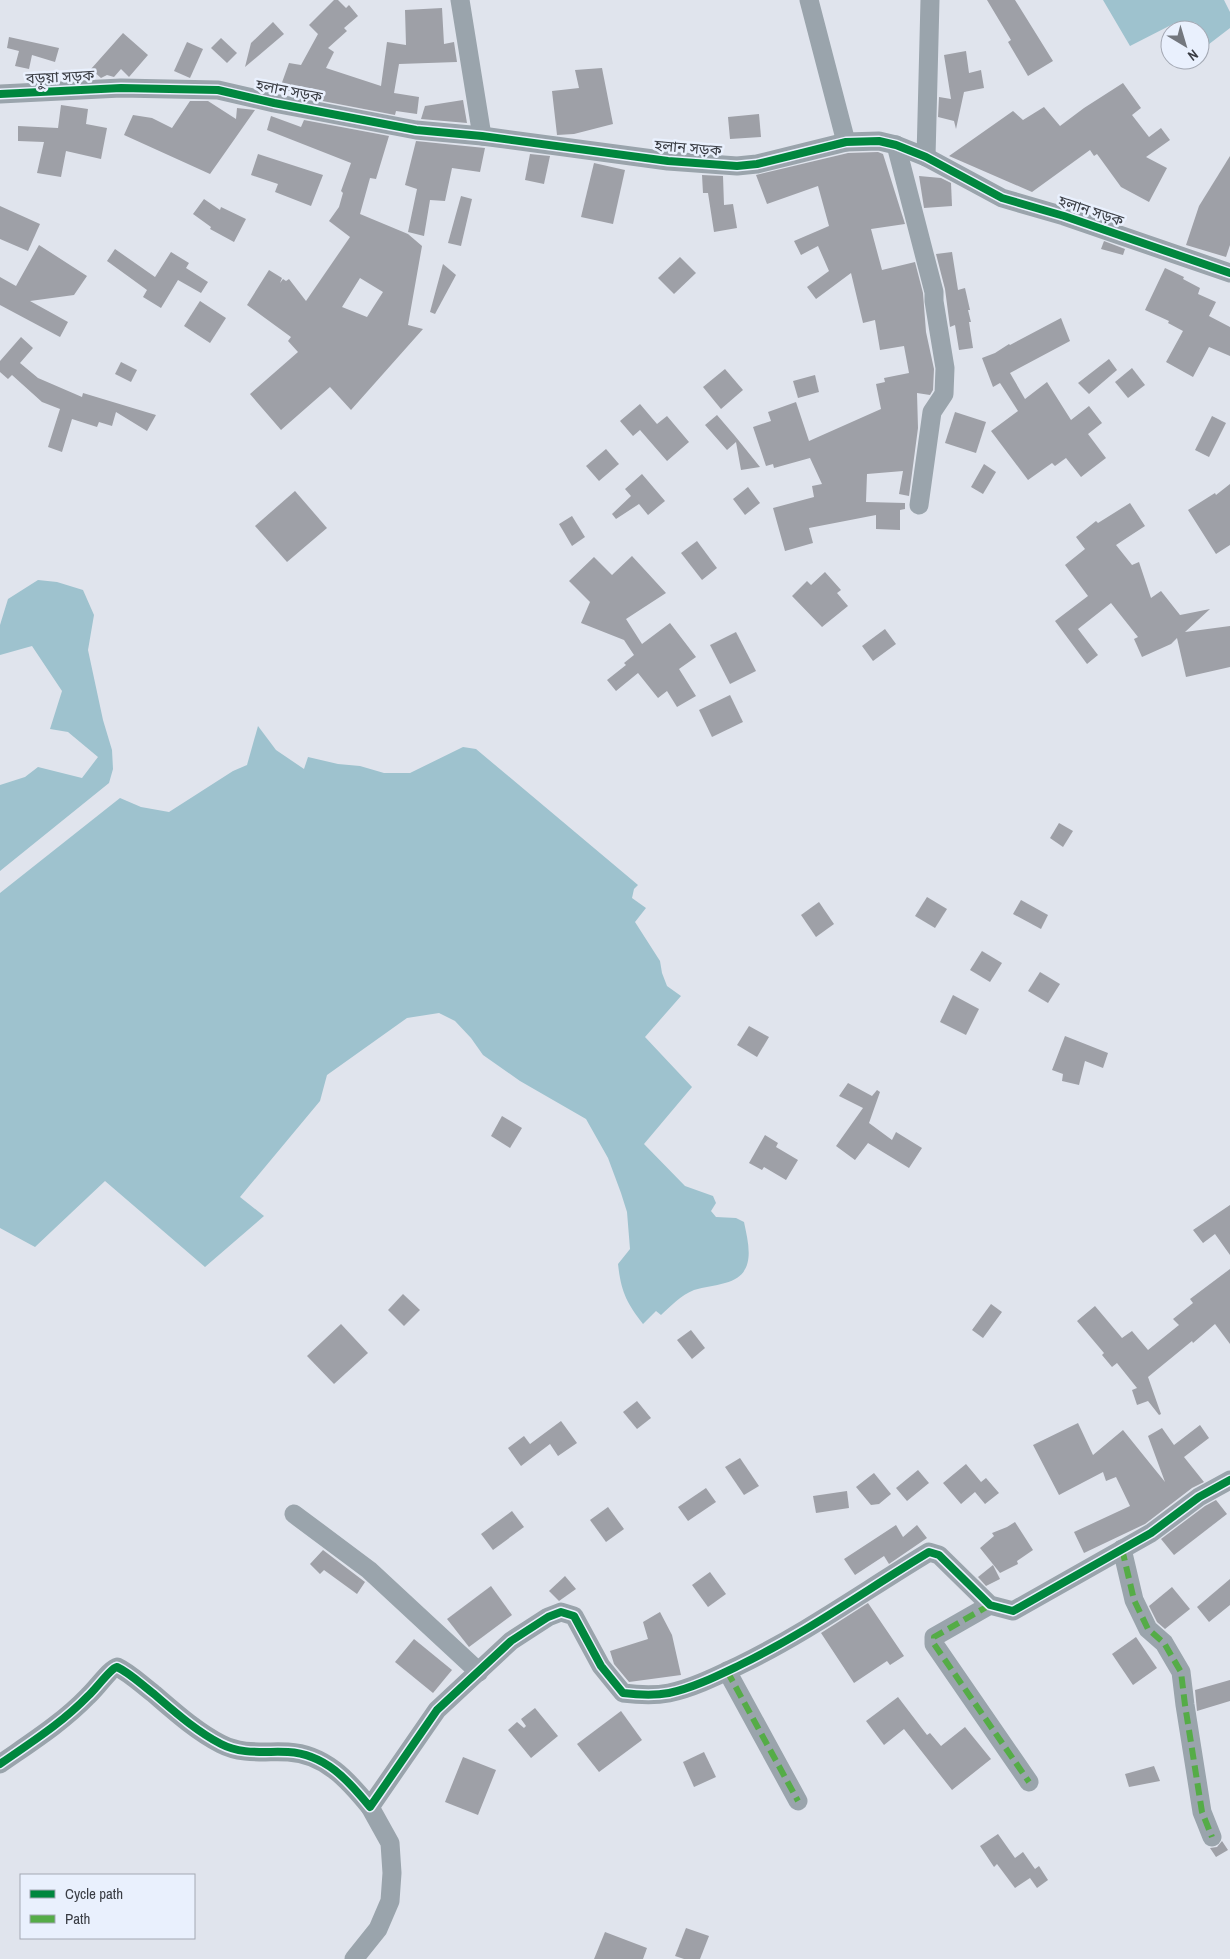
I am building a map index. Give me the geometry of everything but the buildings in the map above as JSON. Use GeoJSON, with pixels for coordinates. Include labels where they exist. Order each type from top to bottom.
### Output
{"type":"FeatureCollection","features":[{"type":"Feature","properties":{"kind":"street"},"geometry":{"type":"LineString","coordinates":[[460,0],[482,136]]}},
{"type":"Feature","properties":{"kind":"street"},"geometry":{"type":"LineString","coordinates":[[809,0],[846,142]]}},
{"type":"Feature","properties":{"kind":"street"},"geometry":{"type":"LineString","coordinates":[[926,157],[930,0]]}},
{"type":"Feature","properties":{"kind":"street","name":"হলান সড়ক"},"geometry":{"type":"LineString","coordinates":[[121,88],[218,90],[274,103],[416,130],[482,136],[634,157],[737,166],[757,164],[846,142],[879,141],[896,145],[926,157],[1002,198],[1064,216],[1230,273]]}},
{"type":"Feature","properties":{"kind":"street","name":"বড়ুয়া সড়ক"},"geometry":{"type":"LineString","coordinates":[[0,94],[121,88]]}},
{"type":"Feature","properties":{"kind":"street"},"geometry":{"type":"LineString","coordinates":[[896,145],[934,292],[945,368],[944,394],[932,412],[919,505]]}},
{"type":"Feature","properties":{"kind":"street"},"geometry":{"type":"LineString","coordinates":[[370,1807],[438,1710],[511,1641],[548,1617],[561,1612],[574,1616],[601,1666],[623,1693],[646,1696],[668,1693],[687,1688],[727,1671],[797,1636],[855,1597],[929,1552],[940,1556],[990,1606],[1012,1611],[1151,1533],[1198,1497],[1230,1480]]}},
{"type":"Feature","properties":{"kind":"street"},"geometry":{"type":"LineString","coordinates":[[294,1514],[368,1570],[479,1672]]}},
{"type":"Feature","properties":{"kind":"street"},"geometry":{"type":"LineString","coordinates":[[1122,1549],[1134,1600],[1148,1629],[1164,1643],[1181,1672],[1202,1812],[1212,1837]]}},
{"type":"Feature","properties":{"kind":"street"},"geometry":{"type":"LineString","coordinates":[[990,1606],[934,1637],[934,1644],[1029,1782]]}},
{"type":"Feature","properties":{"kind":"street"},"geometry":{"type":"LineString","coordinates":[[0,1764],[74,1711],[101,1683],[111,1669],[117,1667],[189,1724],[222,1745],[244,1752],[289,1752],[314,1757],[333,1768],[346,1779],[370,1807],[390,1844],[392,1873],[390,1900],[378,1929],[354,1959]]}},
{"type":"Feature","properties":{"kind":"street"},"geometry":{"type":"LineString","coordinates":[[727,1671],[798,1801]]}},
{"type":"Feature","properties":{"kind":"water"},"geometry":{"type":"Polygon","coordinates":[[[1103,0],[1224,0],[1230,12],[1230,28],[1210,43],[1210,20],[1160,20],[1160,31],[1130,46],[1103,0]]]}},
{"type":"Feature","properties":{"kind":"water"},"geometry":{"type":"Polygon","coordinates":[[[38,580],[57,582],[83,590],[94,615],[88,650],[103,720],[112,750],[113,769],[109,783],[0,871],[0,785],[25,777],[38,767],[82,778],[98,757],[68,732],[50,729],[62,691],[32,646],[0,655],[0,625],[8,599],[38,580]]]}},
{"type":"Feature","properties":{"kind":"water"},"geometry":{"type":"Polygon","coordinates":[[[258,726],[276,750],[304,769],[308,757],[338,764],[360,766],[384,773],[410,773],[463,747],[476,749],[638,885],[634,889],[632,898],[646,908],[635,922],[660,961],[667,986],[681,996],[645,1037],[692,1087],[644,1144],[685,1186],[713,1196],[716,1203],[711,1211],[716,1217],[736,1218],[744,1222],[749,1250],[746,1267],[742,1273],[735,1279],[725,1283],[689,1292],[661,1315],[656,1311],[643,1324],[625,1296],[619,1273],[618,1264],[630,1249],[627,1212],[608,1158],[586,1119],[520,1081],[483,1055],[471,1038],[455,1021],[439,1013],[407,1018],[327,1075],[320,1101],[240,1197],[264,1216],[205,1267],[105,1181],[35,1247],[0,1228],[0,893],[120,798],[141,807],[169,812],[233,771],[247,765],[258,726]]]}},
{"type":"Feature","properties":{"kind":"marked path"},"geometry":{"type":"LineString","coordinates":[[1122,1549],[1134,1600],[1148,1629],[1164,1643],[1181,1672],[1202,1812],[1212,1837]]}},
{"type":"Feature","properties":{"kind":"marked path"},"geometry":{"type":"LineString","coordinates":[[990,1605],[934,1637],[934,1644],[1029,1782]]}},
{"type":"Feature","properties":{"kind":"marked path"},"geometry":{"type":"LineString","coordinates":[[727,1671],[798,1801]]}},
{"type":"Feature","properties":{"kind":"cycle path"},"geometry":{"type":"LineString","coordinates":[[0,94],[121,88],[218,90],[274,103],[416,130],[482,136],[668,161],[737,166],[757,164],[846,142],[879,141],[896,145],[926,157],[1002,198],[1064,216],[1230,273]]}},
{"type":"Feature","properties":{"kind":"cycle path"},"geometry":{"type":"LineString","coordinates":[[0,1764],[68,1715],[117,1667],[136,1679],[194,1727],[221,1744],[237,1750],[288,1752],[313,1758],[335,1770],[370,1807],[437,1710],[511,1641],[548,1617],[561,1612],[574,1616],[601,1666],[623,1693],[646,1695],[669,1693],[705,1681],[764,1653],[929,1552],[939,1555],[990,1605],[1013,1611],[1151,1533],[1199,1497],[1230,1480]]}}]}
